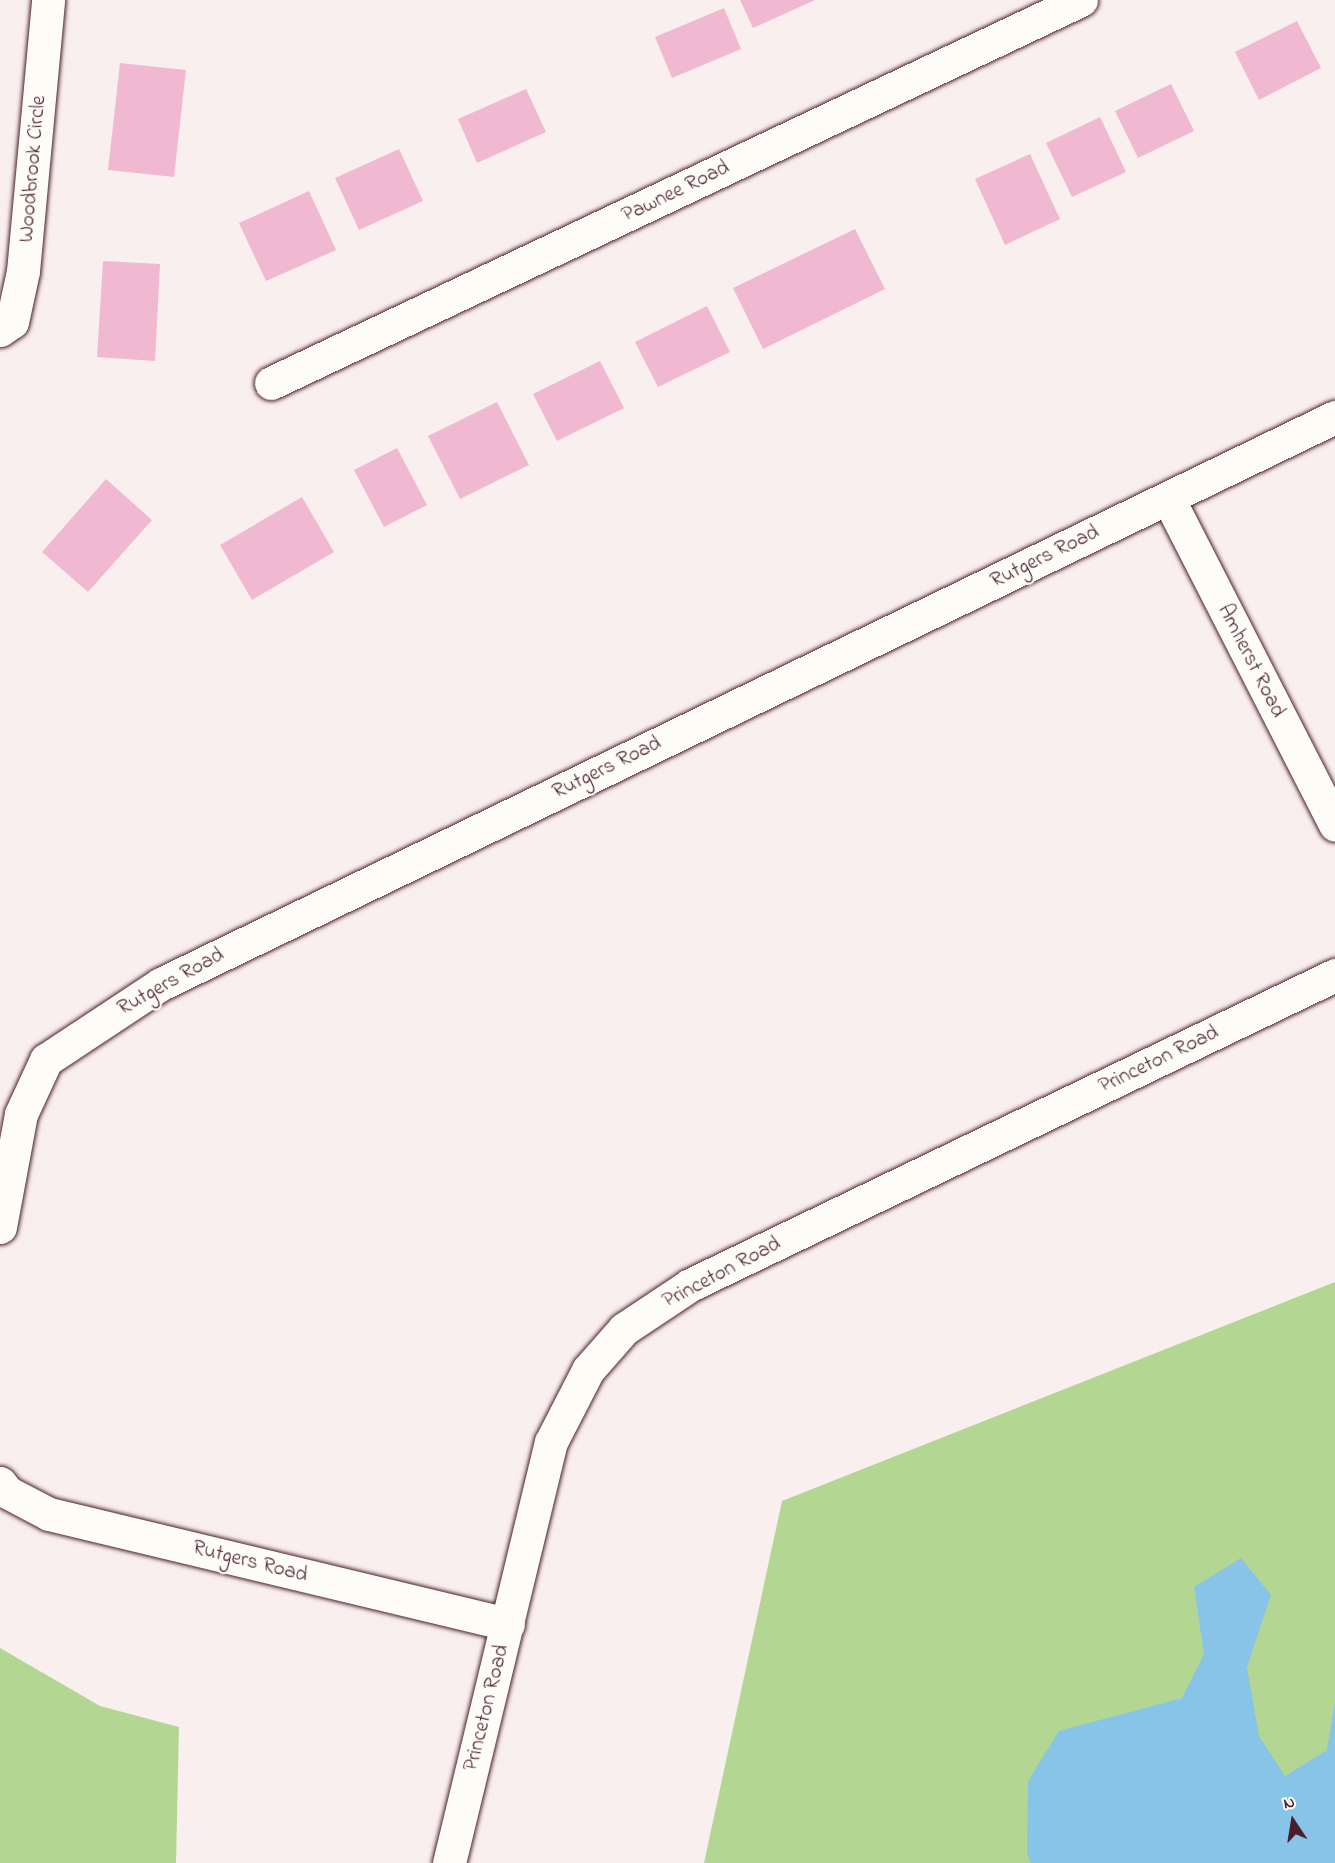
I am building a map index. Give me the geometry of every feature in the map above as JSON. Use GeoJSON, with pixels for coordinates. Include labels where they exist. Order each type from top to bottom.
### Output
{"type":"FeatureCollection","features":[{"type":"Feature","properties":{"kind":"street","name":"Woodbrook Circle"},"geometry":{"type":"LineString","coordinates":[[0,330],[12,322],[23,271],[48,0]]}},
{"type":"Feature","properties":{"kind":"street","name":"Pawnee Road"},"geometry":{"type":"LineString","coordinates":[[271,383],[1081,0]]}},
{"type":"Feature","properties":{"kind":"street","name":"Rutgers Road"},"geometry":{"type":"LineString","coordinates":[[0,1227],[21,1114],[46,1060],[161,984],[1335,417]]}},
{"type":"Feature","properties":{"kind":"street","name":"Amherst Road"},"geometry":{"type":"LineString","coordinates":[[1168,498],[1335,825]]}},
{"type":"Feature","properties":{"kind":"street","name":"Princeton Road"},"geometry":{"type":"LineString","coordinates":[[449,1863],[551,1442],[588,1370],[624,1329],[690,1285],[1335,975]]}},
{"type":"Feature","properties":{"kind":"street","name":"Rutgers Road"},"geometry":{"type":"LineString","coordinates":[[0,1483],[8,1492],[49,1514],[508,1624]]}},
{"type":"Feature","properties":{"kind":"green space"},"geometry":{"type":"Polygon","coordinates":[[[1335,1282],[1335,1863],[704,1863],[782,1501],[1335,1282]]]}},
{"type":"Feature","properties":{"kind":"green space"},"geometry":{"type":"Polygon","coordinates":[[[0,1648],[100,1706],[179,1727],[176,1863],[0,1863],[0,1648]]]}},
{"type":"Feature","properties":{"kind":"water"},"geometry":{"type":"Polygon","coordinates":[[[1241,1558],[1271,1595],[1247,1667],[1259,1736],[1285,1776],[1327,1750],[1335,1701],[1335,1863],[1031,1863],[1027,1853],[1028,1781],[1059,1731],[1182,1698],[1204,1654],[1194,1587],[1241,1558]]]}},
{"type":"Feature","properties":{"kind":"building"},"geometry":{"type":"Polygon","coordinates":[[[740,0],[815,0],[753,28],[740,0]]]}},
{"type":"Feature","properties":{"kind":"building"},"geometry":{"type":"Polygon","coordinates":[[[724,8],[741,49],[672,78],[655,37],[724,8]]]}},
{"type":"Feature","properties":{"kind":"building"},"geometry":{"type":"Polygon","coordinates":[[[1297,21],[1321,68],[1259,100],[1235,52],[1297,21]]]}},
{"type":"Feature","properties":{"kind":"building"},"geometry":{"type":"Polygon","coordinates":[[[120,63],[186,70],[174,177],[108,170],[120,63]]]}},
{"type":"Feature","properties":{"kind":"building"},"geometry":{"type":"Polygon","coordinates":[[[1171,84],[1194,131],[1138,158],[1115,111],[1171,84]]]}},
{"type":"Feature","properties":{"kind":"building"},"geometry":{"type":"Polygon","coordinates":[[[526,89],[546,132],[477,163],[458,119],[526,89]]]}},
{"type":"Feature","properties":{"kind":"building"},"geometry":{"type":"Polygon","coordinates":[[[1100,117],[1126,172],[1072,197],[1046,143],[1100,117]]]}},
{"type":"Feature","properties":{"kind":"building"},"geometry":{"type":"Polygon","coordinates":[[[399,149],[423,201],[359,230],[335,178],[399,149]]]}},
{"type":"Feature","properties":{"kind":"building"},"geometry":{"type":"Polygon","coordinates":[[[1030,154],[1060,219],[1005,245],[975,179],[1030,154]]]}},
{"type":"Feature","properties":{"kind":"building"},"geometry":{"type":"Polygon","coordinates":[[[309,191],[336,250],[266,281],[239,223],[309,191]]]}},
{"type":"Feature","properties":{"kind":"building"},"geometry":{"type":"Polygon","coordinates":[[[855,229],[885,289],[763,349],[733,288],[855,229]]]}},
{"type":"Feature","properties":{"kind":"building"},"geometry":{"type":"Polygon","coordinates":[[[103,261],[160,264],[155,361],[97,357],[103,261]]]}},
{"type":"Feature","properties":{"kind":"building"},"geometry":{"type":"Polygon","coordinates":[[[707,306],[730,352],[658,387],[635,342],[707,306]]]}},
{"type":"Feature","properties":{"kind":"building"},"geometry":{"type":"Polygon","coordinates":[[[600,361],[624,408],[557,441],[533,394],[600,361]]]}},
{"type":"Feature","properties":{"kind":"building"},"geometry":{"type":"Polygon","coordinates":[[[497,402],[529,465],[460,499],[428,436],[497,402]]]}},
{"type":"Feature","properties":{"kind":"building"},"geometry":{"type":"Polygon","coordinates":[[[397,448],[427,505],[384,527],[354,470],[397,448]]]}},
{"type":"Feature","properties":{"kind":"building"},"geometry":{"type":"Polygon","coordinates":[[[106,479],[152,520],[88,592],[42,552],[106,479]]]}},
{"type":"Feature","properties":{"kind":"building"},"geometry":{"type":"Polygon","coordinates":[[[302,497],[334,552],[252,600],[220,545],[302,497]]]}}]}
